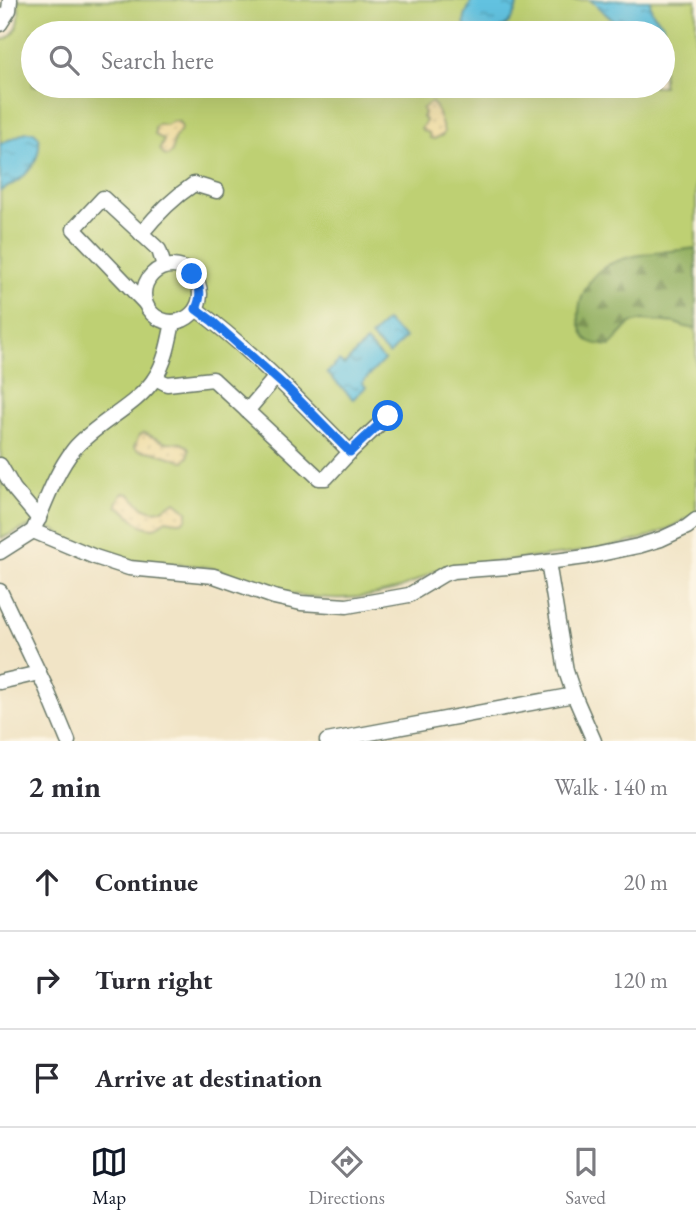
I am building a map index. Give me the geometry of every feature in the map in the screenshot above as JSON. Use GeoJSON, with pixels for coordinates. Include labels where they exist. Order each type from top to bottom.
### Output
{"type":"FeatureCollection","features":[{"type":"Feature","properties":{"kind":"street"},"geometry":{"type":"LineString","coordinates":[[0,24],[9,10],[10,0]]}},
{"type":"Feature","properties":{"kind":"street"},"geometry":{"type":"LineString","coordinates":[[141,234],[161,209],[194,184],[217,191]]}},
{"type":"Feature","properties":{"kind":"street"},"geometry":{"type":"LineString","coordinates":[[145,303],[145,285],[156,270],[179,266],[197,280],[200,295],[196,309],[182,320],[164,321],[149,311],[145,303],[74,229],[103,198],[159,250],[164,267]]}},
{"type":"Feature","properties":{"kind":"street"},"geometry":{"type":"LineString","coordinates":[[196,309],[275,378],[350,452]]}},
{"type":"Feature","properties":{"kind":"street"},"geometry":{"type":"LineString","coordinates":[[0,552],[36,525],[52,487],[73,451],[96,427],[144,391],[155,378],[163,362],[173,322]]}},
{"type":"Feature","properties":{"kind":"street"},"geometry":{"type":"LineString","coordinates":[[155,378],[167,384],[213,379],[319,478],[326,478],[388,416]]}},
{"type":"Feature","properties":{"kind":"street"},"geometry":{"type":"LineString","coordinates":[[247,411],[275,378]]}},
{"type":"Feature","properties":{"kind":"street"},"geometry":{"type":"LineString","coordinates":[[0,465],[36,525],[95,557],[129,568],[214,576],[274,597],[328,606],[366,604],[409,595],[453,571],[586,558],[638,546],[661,539],[696,520]]}},
{"type":"Feature","properties":{"kind":"street"},"geometry":{"type":"LineString","coordinates":[[548,562],[566,671],[594,741]]}},
{"type":"Feature","properties":{"kind":"street"},"geometry":{"type":"LineString","coordinates":[[0,591],[68,741]]}},
{"type":"Feature","properties":{"kind":"street"},"geometry":{"type":"LineString","coordinates":[[0,682],[39,673]]}},
{"type":"Feature","properties":{"kind":"street"},"geometry":{"type":"LineString","coordinates":[[327,741],[574,695]]}},
{"type":"Feature","properties":{"kind":"green space"},"geometry":{"type":"Polygon","coordinates":[[[18,0],[696,0],[696,513],[665,530],[617,545],[550,556],[447,566],[394,590],[362,597],[341,598],[276,591],[220,570],[110,556],[46,527],[32,526],[1,538],[0,41],[12,35],[19,20],[18,0]]]}},
{"type":"Feature","properties":{"kind":"green space"},"geometry":{"type":"Polygon","coordinates":[[[696,248],[696,329],[675,323],[643,320],[631,323],[610,346],[585,338],[580,324],[580,304],[588,284],[602,269],[630,257],[696,248]]]}},
{"type":"Feature","properties":{"kind":"sand"},"geometry":{"type":"Polygon","coordinates":[[[431,102],[436,107],[444,132],[434,139],[421,128],[426,121],[422,117],[422,109],[431,102]]]}},
{"type":"Feature","properties":{"kind":"sand"},"geometry":{"type":"Polygon","coordinates":[[[173,121],[179,122],[182,128],[174,139],[172,152],[168,156],[160,149],[164,140],[155,135],[155,127],[173,121]]]}},
{"type":"Feature","properties":{"kind":"sand"},"geometry":{"type":"Polygon","coordinates":[[[144,433],[164,442],[187,446],[188,457],[182,461],[138,450],[134,447],[139,436],[144,433]]]}},
{"type":"Feature","properties":{"kind":"sand"},"geometry":{"type":"Polygon","coordinates":[[[123,493],[155,511],[176,502],[187,511],[186,519],[181,522],[166,520],[154,528],[142,525],[117,506],[123,493]]]}},
{"type":"Feature","properties":{"kind":"water"},"geometry":{"type":"Polygon","coordinates":[[[472,0],[518,0],[510,21],[464,21],[472,0]]]}},
{"type":"Feature","properties":{"kind":"water"},"geometry":{"type":"Polygon","coordinates":[[[590,0],[650,0],[652,11],[660,21],[615,21],[590,0]]]}},
{"type":"Feature","properties":{"kind":"water"},"geometry":{"type":"Polygon","coordinates":[[[26,132],[34,132],[39,137],[34,163],[23,177],[0,191],[0,144],[26,132]]]}},
{"type":"Feature","properties":{"kind":"water"},"geometry":{"type":"Polygon","coordinates":[[[386,321],[405,338],[389,355],[371,337],[386,321]]]}},
{"type":"Feature","properties":{"kind":"water"},"geometry":{"type":"Polygon","coordinates":[[[366,342],[384,360],[362,383],[366,387],[353,399],[327,373],[339,361],[344,365],[366,342]]]}},
{"type":"Feature","properties":{"kind":"route"},"geometry":{"type":"LineString","coordinates":[[192,274],[200,287],[196,309],[288,389],[350,452],[388,416]]}}]}
